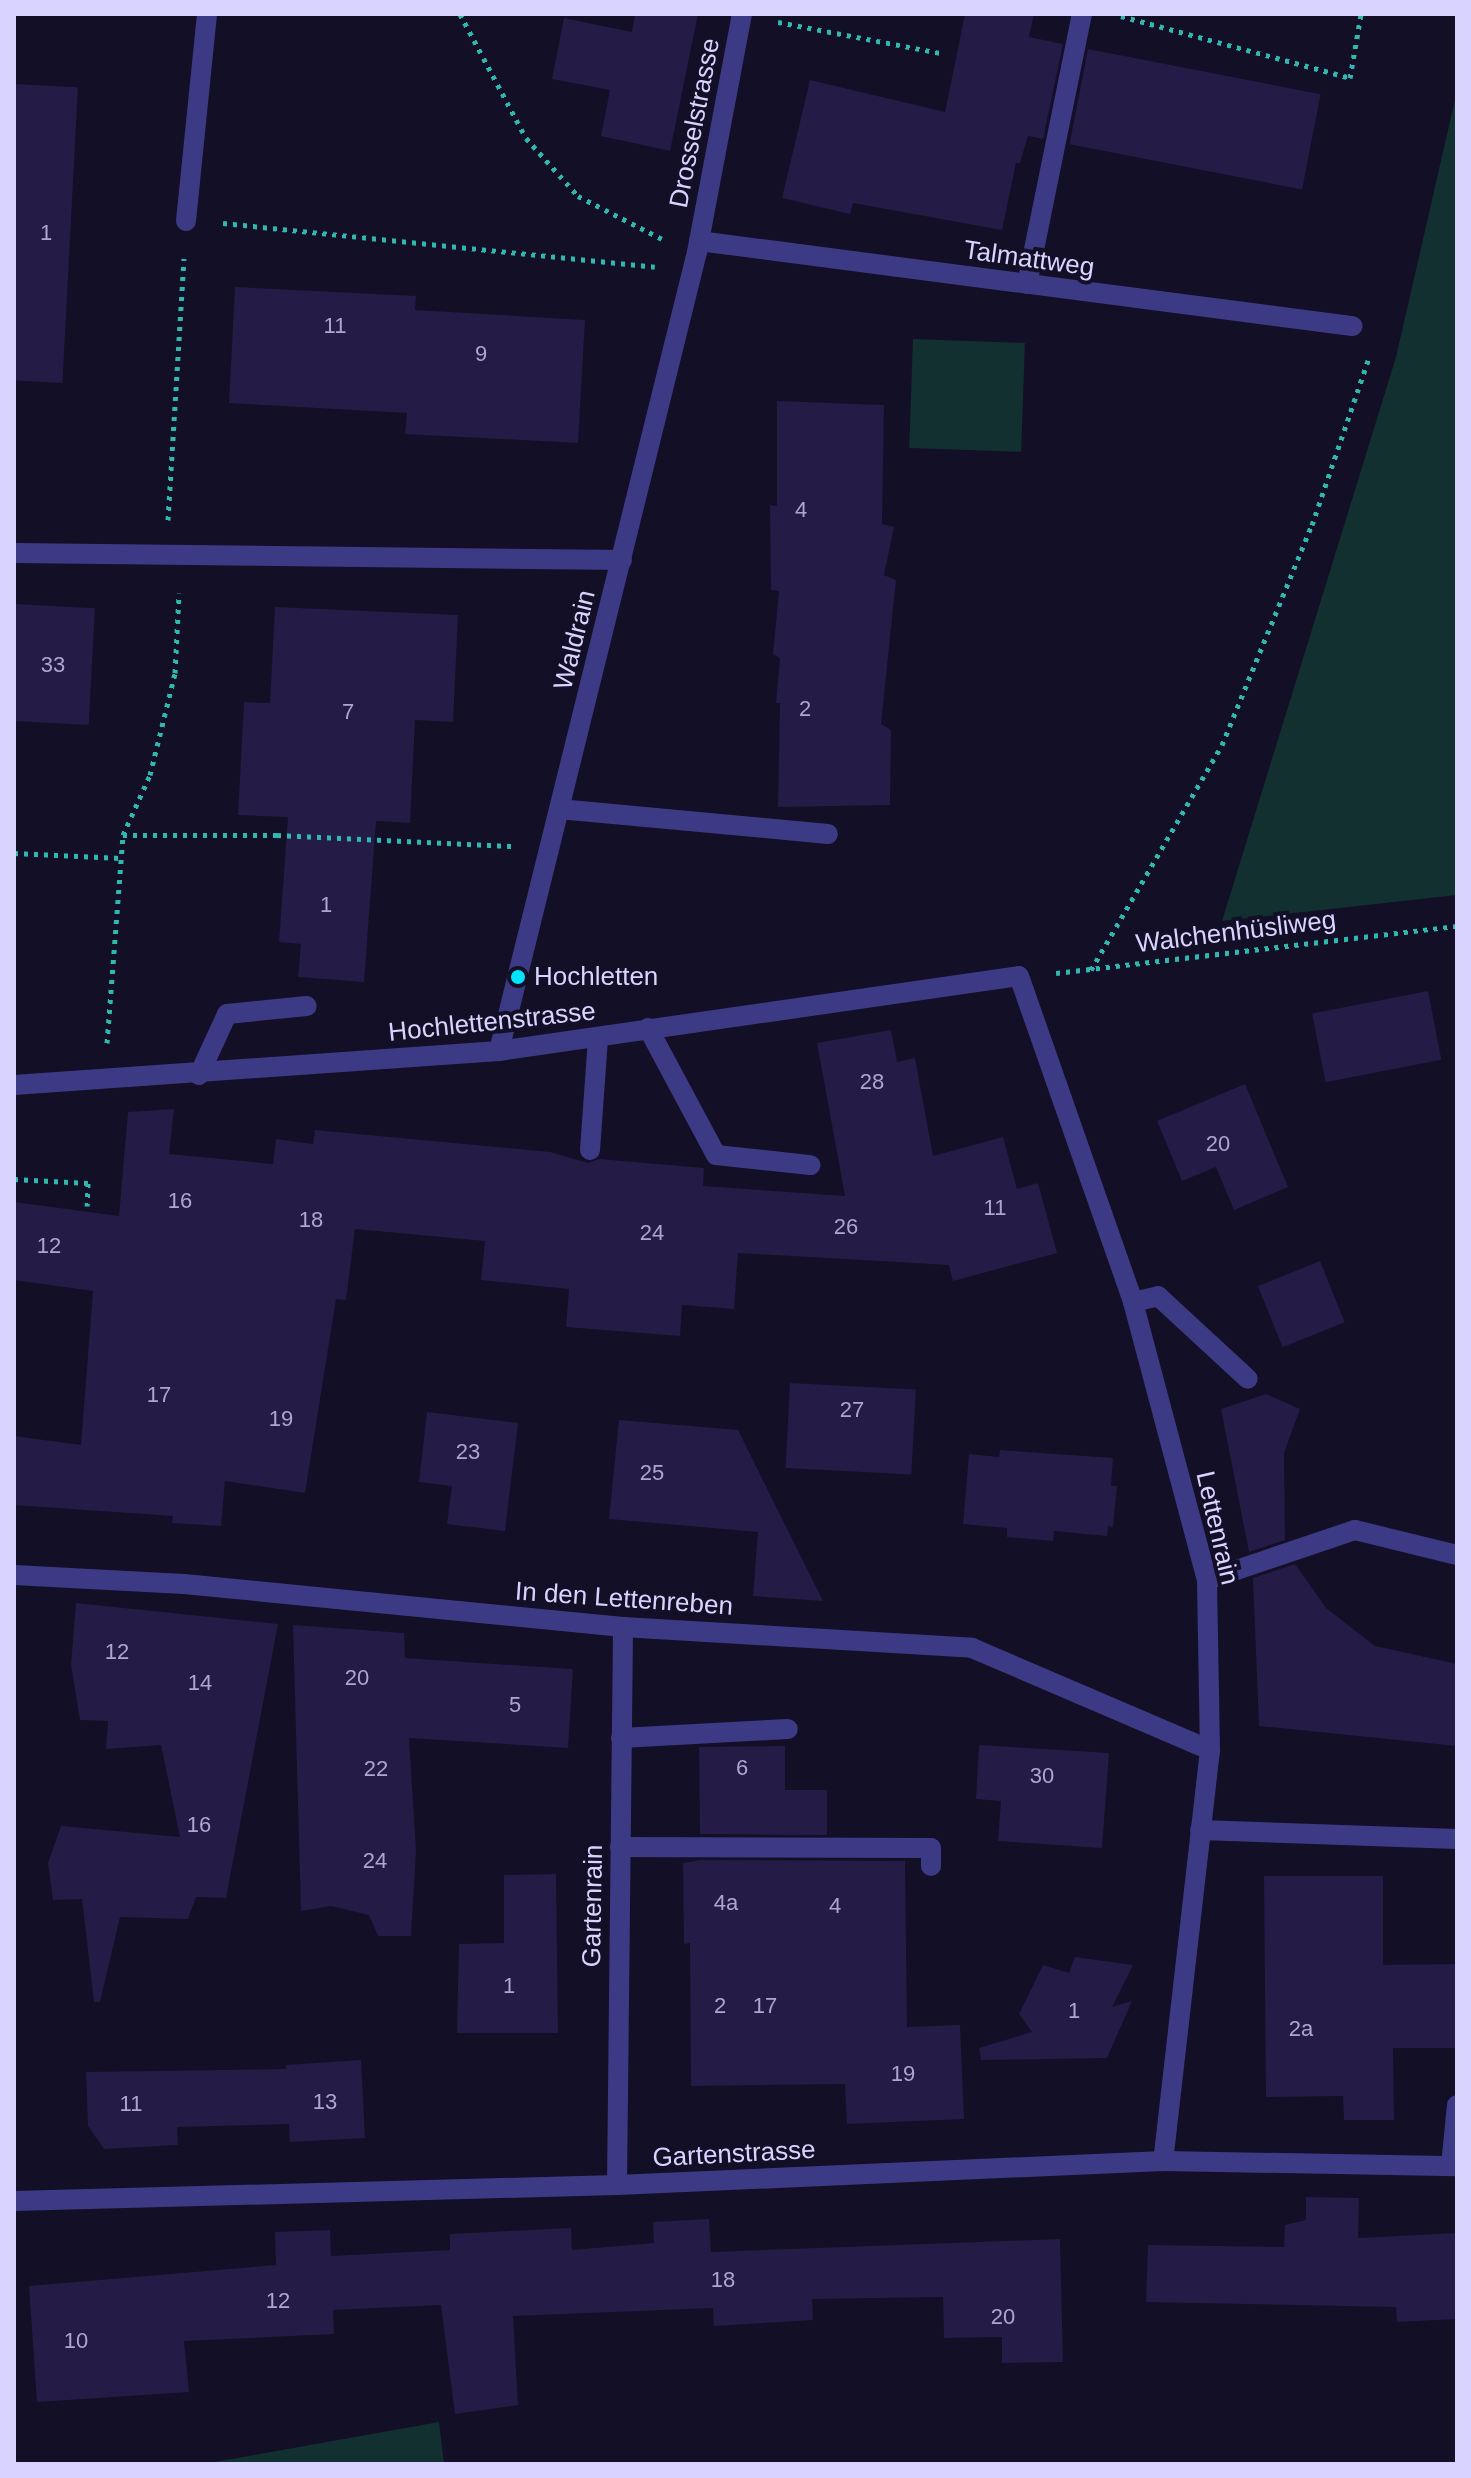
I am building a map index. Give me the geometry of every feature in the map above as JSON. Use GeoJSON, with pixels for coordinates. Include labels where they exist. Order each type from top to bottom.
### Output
{"type":"FeatureCollection","features":[{"type":"Feature","properties":{"kind":"street"},"geometry":{"type":"LineString","coordinates":[[186,221],[207,14]]}},
{"type":"Feature","properties":{"kind":"street"},"geometry":{"type":"LineString","coordinates":[[1027,284],[1082,14]]}},
{"type":"Feature","properties":{"kind":"street","name":"Drosselstrasse"},"geometry":{"type":"LineString","coordinates":[[696,255],[742,15]]}},
{"type":"Feature","properties":{"kind":"street","name":"Talmattweg"},"geometry":{"type":"LineString","coordinates":[[696,255],[1027,284],[1352,326]]}},
{"type":"Feature","properties":{"kind":"street","name":"Waldrain"},"geometry":{"type":"LineString","coordinates":[[499,1051],[696,255]]}},
{"type":"Feature","properties":{"kind":"street"},"geometry":{"type":"LineString","coordinates":[[14,553],[622,560]]}},
{"type":"Feature","properties":{"kind":"street"},"geometry":{"type":"LineString","coordinates":[[559,809],[828,834]]}},
{"type":"Feature","properties":{"kind":"street","name":"Hochlettenstrasse"},"geometry":{"type":"LineString","coordinates":[[14,1085],[199,1075],[499,1051],[1019,976]]}},
{"type":"Feature","properties":{"kind":"street","name":"Lettenrain"},"geometry":{"type":"LineString","coordinates":[[1019,976],[1133,1302],[1207,1580],[1210,1750],[1163,2161]]}},
{"type":"Feature","properties":{"kind":"street"},"geometry":{"type":"LineString","coordinates":[[199,1075],[227,1014],[307,1006]]}},
{"type":"Feature","properties":{"kind":"street"},"geometry":{"type":"LineString","coordinates":[[648,1028],[716,1155],[810,1165]]}},
{"type":"Feature","properties":{"kind":"street"},"geometry":{"type":"LineString","coordinates":[[590,1150],[598,1039]]}},
{"type":"Feature","properties":{"kind":"street"},"geometry":{"type":"LineString","coordinates":[[1133,1302],[1158,1296],[1248,1379]]}},
{"type":"Feature","properties":{"kind":"street"},"geometry":{"type":"LineString","coordinates":[[1207,1580],[1355,1530],[1457,1555]]}},
{"type":"Feature","properties":{"kind":"street","name":"In den Lettenreben"},"geometry":{"type":"LineString","coordinates":[[14,1575],[184,1584],[623,1627],[972,1648],[1210,1750]]}},
{"type":"Feature","properties":{"kind":"street","name":"Gartenrain"},"geometry":{"type":"LineString","coordinates":[[617,2185],[623,1627]]}},
{"type":"Feature","properties":{"kind":"street"},"geometry":{"type":"LineString","coordinates":[[621,1738],[788,1729]]}},
{"type":"Feature","properties":{"kind":"street"},"geometry":{"type":"LineString","coordinates":[[1200,1830],[1457,1839]]}},
{"type":"Feature","properties":{"kind":"street"},"geometry":{"type":"LineString","coordinates":[[620,1847],[931,1848],[931,1866]]}},
{"type":"Feature","properties":{"kind":"street"},"geometry":{"type":"LineString","coordinates":[[1454,2166],[1457,2105]]}},
{"type":"Feature","properties":{"kind":"street","name":"Gartenstrasse"},"geometry":{"type":"LineString","coordinates":[[14,2201],[617,2185],[1163,2161],[1454,2166]]}},
{"type":"Feature","properties":{"kind":"path"},"geometry":{"type":"LineString","coordinates":[[460,14],[526,138],[578,196],[696,255]]}},
{"type":"Feature","properties":{"kind":"path"},"geometry":{"type":"LineString","coordinates":[[1112,14],[1350,78],[1361,14]]}},
{"type":"Feature","properties":{"kind":"path"},"geometry":{"type":"LineString","coordinates":[[742,15],[941,53]]}},
{"type":"Feature","properties":{"kind":"path"},"geometry":{"type":"LineString","coordinates":[[265,226],[696,255]]}},
{"type":"Feature","properties":{"kind":"path"},"geometry":{"type":"LineString","coordinates":[[104,1078],[123,835],[150,775],[175,673],[173,556],[184,263]]}},
{"type":"Feature","properties":{"kind":"path"},"geometry":{"type":"LineString","coordinates":[[1091,970],[1222,745],[1294,569],[1368,373],[1371,333],[1352,326]]}},
{"type":"Feature","properties":{"kind":"path"},"geometry":{"type":"LineString","coordinates":[[123,835],[277,835],[549,848]]}},
{"type":"Feature","properties":{"kind":"path"},"geometry":{"type":"LineString","coordinates":[[14,853],[121,858]]}},
{"type":"Feature","properties":{"kind":"path","name":"Walchenhüsliweg"},"geometry":{"type":"LineString","coordinates":[[1019,976],[1457,926]]}},
{"type":"Feature","properties":{"kind":"path"},"geometry":{"type":"LineString","coordinates":[[14,1179],[88,1183],[87,1206]]}},
{"type":"Feature","properties":{"kind":"green space"},"geometry":{"type":"Polygon","coordinates":[[[1457,91],[1457,895],[1222,921],[1396,357],[1457,91]]]}},
{"type":"Feature","properties":{"kind":"green space"},"geometry":{"type":"Polygon","coordinates":[[[913,339],[1025,343],[1021,452],[909,448],[913,339]]]}},
{"type":"Feature","properties":{"kind":"green space"},"geometry":{"type":"Polygon","coordinates":[[[439,2422],[444,2464],[204,2464],[439,2422]]]}},
{"type":"Feature","properties":{"kind":"building"},"geometry":{"type":"Polygon","coordinates":[[[635,14],[698,14],[670,151],[601,136],[610,90],[552,79],[564,18],[632,32],[635,14]]]}},
{"type":"Feature","properties":{"kind":"building"},"geometry":{"type":"Polygon","coordinates":[[[965,14],[1034,14],[1029,37],[1063,44],[1043,139],[1028,136],[1020,163],[1016,163],[1002,230],[853,203],[850,214],[782,198],[810,80],[945,112],[965,14]]]}},
{"type":"Feature","properties":{"kind":"building"},"geometry":{"type":"Polygon","coordinates":[[[1088,49],[1321,94],[1302,189],[1069,144],[1088,49]]]}},
{"type":"Feature","properties":{"kind":"building"},"geometry":{"type":"Polygon","coordinates":[[[14,84],[78,87],[62,383],[14,380],[14,84]]]}},
{"type":"Feature","properties":{"kind":"building"},"geometry":{"type":"Polygon","coordinates":[[[235,287],[416,296],[415,310],[585,320],[578,443],[405,434],[407,413],[229,403],[235,287]]]}},
{"type":"Feature","properties":{"kind":"building"},"geometry":{"type":"Polygon","coordinates":[[[777,401],[884,405],[882,524],[894,527],[884,575],[896,580],[881,724],[891,730],[890,805],[778,807],[780,703],[776,703],[780,658],[773,654],[779,591],[771,590],[770,505],[777,506],[777,401]]]}},
{"type":"Feature","properties":{"kind":"building"},"geometry":{"type":"Polygon","coordinates":[[[14,604],[95,608],[89,725],[14,721],[14,604]]]}},
{"type":"Feature","properties":{"kind":"building"},"geometry":{"type":"Polygon","coordinates":[[[275,607],[458,615],[453,722],[415,720],[410,823],[376,821],[364,982],[298,977],[301,944],[279,942],[288,817],[238,815],[244,702],[270,703],[275,607]]]}},
{"type":"Feature","properties":{"kind":"building"},"geometry":{"type":"Polygon","coordinates":[[[1428,991],[1441,1060],[1326,1082],[1312,1014],[1428,991]]]}},
{"type":"Feature","properties":{"kind":"building"},"geometry":{"type":"Polygon","coordinates":[[[891,1030],[897,1062],[915,1058],[933,1156],[1003,1137],[1017,1189],[1038,1183],[1057,1253],[953,1281],[949,1265],[738,1253],[734,1309],[682,1305],[680,1336],[566,1327],[569,1289],[481,1280],[485,1241],[355,1229],[346,1300],[336,1299],[305,1493],[225,1481],[221,1526],[172,1523],[173,1516],[14,1505],[14,1436],[81,1445],[93,1291],[14,1280],[14,1202],[119,1216],[128,1112],[174,1109],[169,1154],[273,1164],[276,1139],[313,1144],[315,1130],[550,1152],[588,1163],[599,1159],[704,1168],[703,1186],[845,1196],[817,1043],[891,1030]]]}},
{"type":"Feature","properties":{"kind":"building"},"geometry":{"type":"Polygon","coordinates":[[[1245,1084],[1288,1187],[1234,1210],[1216,1167],[1182,1181],[1157,1121],[1245,1084]]]}},
{"type":"Feature","properties":{"kind":"building"},"geometry":{"type":"Polygon","coordinates":[[[1320,1261],[1345,1322],[1283,1347],[1258,1286],[1320,1261]]]}},
{"type":"Feature","properties":{"kind":"building"},"geometry":{"type":"Polygon","coordinates":[[[790,1383],[916,1390],[911,1474],[786,1468],[790,1383]]]}},
{"type":"Feature","properties":{"kind":"building"},"geometry":{"type":"Polygon","coordinates":[[[1266,1394],[1300,1409],[1284,1453],[1285,1540],[1249,1552],[1221,1409],[1266,1394]]]}},
{"type":"Feature","properties":{"kind":"building"},"geometry":{"type":"Polygon","coordinates":[[[427,1412],[518,1423],[505,1531],[447,1524],[452,1486],[419,1482],[427,1412]]]}},
{"type":"Feature","properties":{"kind":"building"},"geometry":{"type":"Polygon","coordinates":[[[619,1420],[738,1430],[823,1601],[753,1596],[758,1532],[609,1519],[619,1420]]]}},
{"type":"Feature","properties":{"kind":"building"},"geometry":{"type":"Polygon","coordinates":[[[1000,1450],[1113,1458],[1111,1486],[1117,1486],[1113,1527],[1108,1526],[1107,1536],[1054,1531],[1053,1541],[1007,1537],[1007,1528],[963,1524],[969,1454],[999,1457],[1000,1450]]]}},
{"type":"Feature","properties":{"kind":"building"},"geometry":{"type":"Polygon","coordinates":[[[1295,1564],[1326,1608],[1375,1646],[1457,1664],[1457,1746],[1259,1726],[1253,1578],[1295,1564]]]}},
{"type":"Feature","properties":{"kind":"building"},"geometry":{"type":"Polygon","coordinates":[[[76,1603],[278,1624],[226,1898],[196,1897],[188,1919],[120,1917],[100,2002],[94,2002],[82,1899],[53,1900],[48,1863],[61,1826],[180,1837],[161,1745],[106,1749],[108,1721],[80,1720],[71,1664],[76,1603]]]}},
{"type":"Feature","properties":{"kind":"building"},"geometry":{"type":"Polygon","coordinates":[[[293,1625],[404,1633],[405,1658],[573,1669],[568,1748],[409,1738],[416,1851],[411,1936],[378,1936],[369,1915],[331,1906],[301,1911],[293,1625]]]}},
{"type":"Feature","properties":{"kind":"building"},"geometry":{"type":"Polygon","coordinates":[[[979,1745],[1109,1753],[1102,1848],[998,1841],[1001,1801],[976,1799],[979,1745]]]}},
{"type":"Feature","properties":{"kind":"building"},"geometry":{"type":"Polygon","coordinates":[[[785,1746],[785,1790],[827,1790],[827,1835],[700,1834],[699,1747],[785,1746]]]}},
{"type":"Feature","properties":{"kind":"building"},"geometry":{"type":"Polygon","coordinates":[[[700,1860],[905,1861],[907,2027],[960,2025],[964,2119],[847,2124],[845,2084],[691,2086],[690,1943],[684,1944],[683,1863],[700,1860]]]}},
{"type":"Feature","properties":{"kind":"building"},"geometry":{"type":"Polygon","coordinates":[[[556,1874],[558,2033],[457,2033],[459,1944],[504,1943],[504,1875],[556,1874]]]}},
{"type":"Feature","properties":{"kind":"building"},"geometry":{"type":"Polygon","coordinates":[[[1264,1876],[1383,1876],[1383,1965],[1457,1964],[1457,2048],[1393,2048],[1394,2120],[1344,2120],[1343,2096],[1266,2097],[1264,1876]]]}},
{"type":"Feature","properties":{"kind":"building"},"geometry":{"type":"Polygon","coordinates":[[[1075,1957],[1133,1965],[1112,2007],[1132,2001],[1107,2058],[981,2060],[979,2048],[1032,2032],[1019,2014],[1043,1965],[1069,1973],[1075,1957]]]}},
{"type":"Feature","properties":{"kind":"building"},"geometry":{"type":"Polygon","coordinates":[[[361,2060],[365,2138],[290,2142],[289,2124],[177,2127],[178,2145],[104,2149],[88,2126],[86,2072],[286,2069],[286,2065],[361,2060]]]}},
{"type":"Feature","properties":{"kind":"building"},"geometry":{"type":"Polygon","coordinates":[[[1306,2197],[1359,2198],[1358,2238],[1457,2233],[1457,2319],[1397,2322],[1396,2307],[1146,2302],[1148,2245],[1284,2247],[1285,2225],[1306,2220],[1306,2197]]]}},
{"type":"Feature","properties":{"kind":"building"},"geometry":{"type":"Polygon","coordinates":[[[709,2219],[711,2252],[1060,2239],[1063,2362],[1002,2363],[1002,2337],[944,2338],[943,2297],[812,2299],[813,2320],[714,2326],[713,2308],[513,2316],[518,2405],[455,2414],[441,2305],[333,2310],[334,2334],[184,2341],[189,2392],[37,2402],[29,2286],[276,2265],[275,2232],[330,2230],[331,2256],[450,2250],[450,2234],[571,2228],[572,2250],[654,2243],[653,2222],[709,2219]]]}},
{"type":"Feature","properties":{"kind":"place","name":"Hochletten"},"geometry":{"type":"Point","coordinates":[518,977]}}]}
